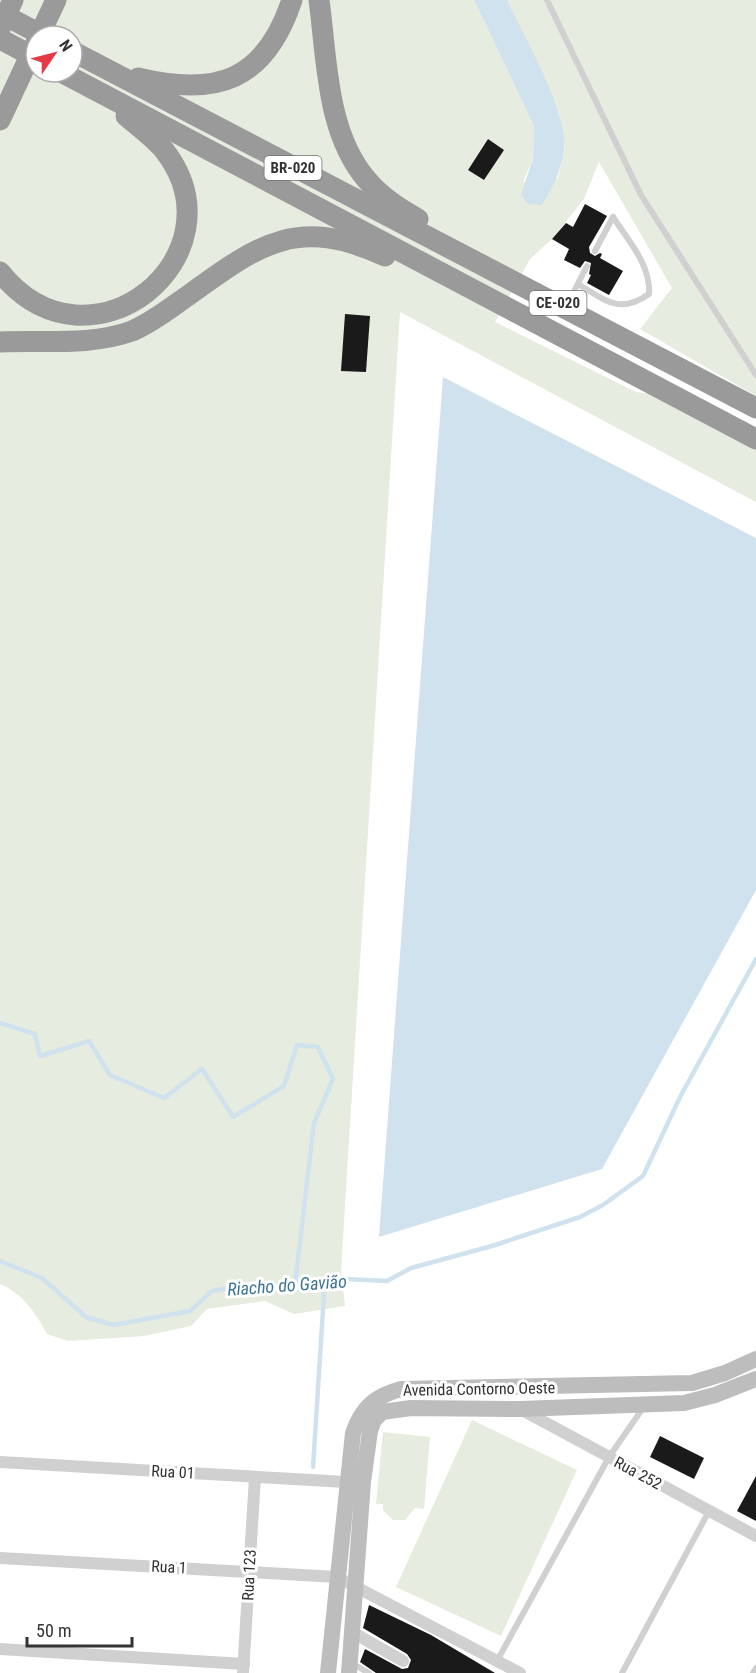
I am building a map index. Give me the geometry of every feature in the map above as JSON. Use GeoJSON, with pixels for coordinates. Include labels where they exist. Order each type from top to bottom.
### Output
{"type":"FeatureCollection","features":[{"type":"Feature","properties":{"kind":"highway"},"geometry":{"type":"LineString","coordinates":[[0,28],[13,0]]}},
{"type":"Feature","properties":{"kind":"highway"},"geometry":{"type":"LineString","coordinates":[[45,24],[56,0]]}},
{"type":"Feature","properties":{"kind":"highway"},"geometry":{"type":"LineString","coordinates":[[103,67],[174,86],[201,87],[222,83],[266,53],[278,36],[292,0]]}},
{"type":"Feature","properties":{"kind":"highway"},"geometry":{"type":"LineString","coordinates":[[319,0],[334,104],[352,158],[366,179],[383,197],[477,261]]}},
{"type":"Feature","properties":{"kind":"highway"},"geometry":{"type":"LineString","coordinates":[[0,13],[24,26]]}},
{"type":"Feature","properties":{"kind":"highway"},"geometry":{"type":"LineString","coordinates":[[0,39],[24,52]]}},
{"type":"Feature","properties":{"kind":"highway","name":"BR-020"},"geometry":{"type":"LineString","coordinates":[[84,57],[404,226],[477,261]]}},
{"type":"Feature","properties":{"kind":"highway"},"geometry":{"type":"LineString","coordinates":[[0,120],[24,69]]}},
{"type":"Feature","properties":{"kind":"highway","name":"BR-020"},"geometry":{"type":"LineString","coordinates":[[82,84],[441,272]]}},
{"type":"Feature","properties":{"kind":"highway"},"geometry":{"type":"LineString","coordinates":[[0,272],[29,300],[54,312],[83,316],[104,314],[124,307],[155,286],[177,255],[187,223],[185,194],[176,172],[165,152],[153,139],[86,86]]}},
{"type":"Feature","properties":{"kind":"highway"},"geometry":{"type":"LineString","coordinates":[[0,342],[98,339],[134,330],[157,318],[239,258],[267,244],[299,236],[342,241],[366,248],[405,266],[428,273],[441,272]]}},
{"type":"Feature","properties":{"kind":"highway","name":"CE-020"},"geometry":{"type":"LineString","coordinates":[[477,261],[756,408]]}},
{"type":"Feature","properties":{"kind":"highway","name":"CE-020"},"geometry":{"type":"LineString","coordinates":[[441,272],[756,439]]}},
{"type":"Feature","properties":{"kind":"street","name":"Avenida Contorno Oeste"},"geometry":{"type":"LineString","coordinates":[[369,1414],[386,1393],[401,1389],[692,1383],[725,1374],[756,1359]]}},
{"type":"Feature","properties":{"kind":"street","name":"Avenida Contorno Oeste"},"geometry":{"type":"LineString","coordinates":[[369,1414],[392,1409],[520,1409],[684,1403],[715,1395],[756,1379]]}},
{"type":"Feature","properties":{"kind":"street","name":"Rua 252"},"geometry":{"type":"LineString","coordinates":[[520,1409],[756,1536]]}},
{"type":"Feature","properties":{"kind":"street"},"geometry":{"type":"LineString","coordinates":[[328,1673],[346,1482],[353,1432],[369,1414]]}},
{"type":"Feature","properties":{"kind":"street"},"geometry":{"type":"LineString","coordinates":[[349,1668],[369,1414]]}},
{"type":"Feature","properties":{"kind":"street","name":"Rua 01"},"geometry":{"type":"LineString","coordinates":[[0,1462],[346,1482]]}},
{"type":"Feature","properties":{"kind":"street","name":"Rua 123"},"geometry":{"type":"LineString","coordinates":[[243,1669],[255,1477]]}},
{"type":"Feature","properties":{"kind":"street","name":"Rua 1"},"geometry":{"type":"LineString","coordinates":[[0,1558],[338,1577]]}},
{"type":"Feature","properties":{"kind":"street"},"geometry":{"type":"LineString","coordinates":[[338,1577],[520,1673]]}},
{"type":"Feature","properties":{"kind":"street"},"geometry":{"type":"LineString","coordinates":[[352,1632],[403,1660]]}},
{"type":"Feature","properties":{"kind":"street"},"geometry":{"type":"LineString","coordinates":[[0,1649],[243,1669]]}},
{"type":"Feature","properties":{"kind":"lane"},"geometry":{"type":"LineString","coordinates":[[547,0],[641,195],[756,375]]}},
{"type":"Feature","properties":{"kind":"lane"},"geometry":{"type":"LineString","coordinates":[[578,284],[615,305],[634,305],[649,294],[650,282],[645,267],[613,217],[595,251]]}},
{"type":"Feature","properties":{"kind":"lane"},"geometry":{"type":"LineString","coordinates":[[566,308],[587,266]]}},
{"type":"Feature","properties":{"kind":"lane"},"geometry":{"type":"LineString","coordinates":[[497,1661],[609,1457],[645,1405]]}},
{"type":"Feature","properties":{"kind":"lane"},"geometry":{"type":"LineString","coordinates":[[622,1673],[709,1511]]}},
{"type":"Feature","properties":{"kind":"lane"},"geometry":{"type":"LineString","coordinates":[[349,1668],[369,1673]]}},
{"type":"Feature","properties":{"kind":"lane"},"geometry":{"type":"LineString","coordinates":[[753,1673],[756,1668]]}},
{"type":"Feature","properties":{"kind":"shaded area"},"geometry":{"type":"Polygon","coordinates":[[[0,0],[474,0],[534,126],[533,158],[523,182],[558,178],[565,147],[559,114],[507,0],[756,0],[756,396],[640,329],[672,288],[599,162],[584,199],[552,239],[530,259],[495,322],[636,392],[649,394],[756,449],[756,502],[400,312],[341,1271],[345,1306],[294,1314],[265,1301],[207,1309],[191,1326],[144,1336],[68,1341],[47,1334],[28,1304],[0,1284],[0,0]],[[488,139],[468,169],[484,180],[504,150],[488,139]]]}},
{"type":"Feature","properties":{"kind":"shaded area"},"geometry":{"type":"Polygon","coordinates":[[[472,1420],[577,1470],[501,1636],[396,1587],[472,1420]]]}},
{"type":"Feature","properties":{"kind":"shaded area"},"geometry":{"type":"Polygon","coordinates":[[[383,1432],[430,1437],[424,1509],[415,1508],[405,1520],[393,1520],[383,1510],[383,1504],[376,1504],[383,1432]]]}},
{"type":"Feature","properties":{"kind":"water"},"geometry":{"type":"Polygon","coordinates":[[[474,0],[507,0],[543,74],[559,116],[564,134],[563,158],[556,179],[542,205],[528,204],[521,195],[533,158],[534,126],[474,0]]]}},
{"type":"Feature","properties":{"kind":"water"},"geometry":{"type":"Polygon","coordinates":[[[443,377],[756,538],[756,890],[602,1169],[379,1237],[443,377]]]}},
{"type":"Feature","properties":{"kind":"building"},"geometry":{"type":"Polygon","coordinates":[[[488,139],[504,150],[484,180],[468,170],[488,139]]]}},
{"type":"Feature","properties":{"kind":"building"},"geometry":{"type":"Polygon","coordinates":[[[585,204],[607,216],[589,247],[590,253],[595,256],[602,254],[600,258],[623,271],[609,295],[587,283],[591,275],[589,274],[591,263],[585,261],[580,268],[564,260],[569,249],[552,239],[566,223],[573,227],[585,204]]]}},
{"type":"Feature","properties":{"kind":"building"},"geometry":{"type":"Polygon","coordinates":[[[345,314],[370,316],[366,372],[341,371],[345,314]]]}},
{"type":"Feature","properties":{"kind":"building"},"geometry":{"type":"Polygon","coordinates":[[[660,1436],[704,1458],[694,1479],[650,1457],[660,1436]]]}},
{"type":"Feature","properties":{"kind":"building"},"geometry":{"type":"Polygon","coordinates":[[[756,1476],[756,1521],[737,1511],[756,1476]]]}},
{"type":"Feature","properties":{"kind":"building"},"geometry":{"type":"Polygon","coordinates":[[[369,1605],[431,1635],[495,1673],[376,1673],[360,1662],[365,1649],[402,1669],[408,1668],[411,1660],[407,1654],[363,1628],[369,1605]]]}},
{"type":"Feature","properties":{"kind":"waterway","name":"Riacho do Gavião"},"geometry":{"type":"LineString","coordinates":[[0,1261],[42,1278],[86,1317],[113,1325],[190,1311],[212,1291],[247,1285],[295,1284],[325,1278],[387,1281],[411,1268],[492,1246],[580,1217],[603,1205],[643,1176],[680,1097],[756,959]]}},
{"type":"Feature","properties":{"kind":"waterway","name":"Riacho do Gavião"},"geometry":{"type":"LineString","coordinates":[[0,1023],[35,1034],[40,1056],[89,1041],[110,1075],[164,1098],[202,1069],[233,1117],[284,1086],[297,1045],[318,1047],[333,1079],[314,1123],[295,1284]]}},
{"type":"Feature","properties":{"kind":"waterway","name":"Riacho do Gavião"},"geometry":{"type":"LineString","coordinates":[[313,1467],[325,1278]]}}]}
